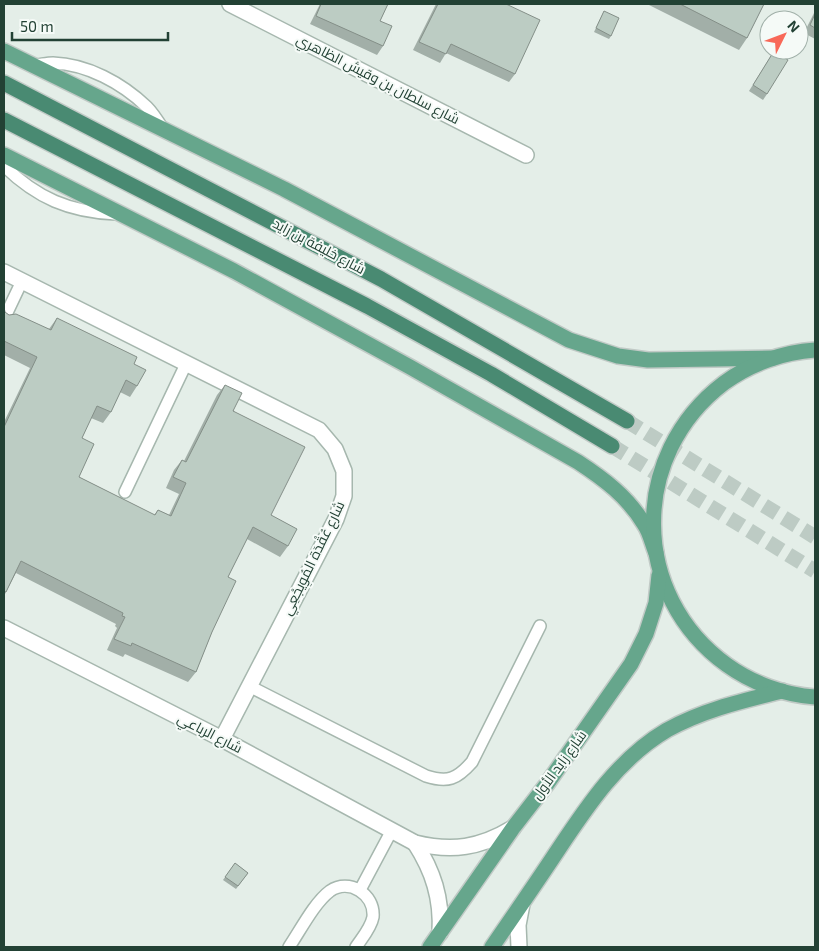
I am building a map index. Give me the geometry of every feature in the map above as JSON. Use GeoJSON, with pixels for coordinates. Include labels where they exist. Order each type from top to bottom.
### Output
{"type":"FeatureCollection","features":[{"type":"Feature","properties":{"kind":"highway","name":"شارع خليفة بن زايد"},"geometry":{"type":"LineString","coordinates":[[4,83],[381,279],[627,421]]}},
{"type":"Feature","properties":{"kind":"highway"},"geometry":{"type":"LineString","coordinates":[[4,120],[367,306],[491,374],[612,446]]}},
{"type":"Feature","properties":{"kind":"main road"},"geometry":{"type":"LineString","coordinates":[[4,51],[284,189],[569,340],[589,348],[618,356],[648,360],[773,358],[815,350]]}},
{"type":"Feature","properties":{"kind":"main road"},"geometry":{"type":"LineString","coordinates":[[4,155],[251,280],[578,462],[604,478],[627,500],[645,525],[656,553]]}},
{"type":"Feature","properties":{"kind":"main road"},"geometry":{"type":"LineString","coordinates":[[773,358],[752,366],[732,377],[698,406],[684,424],[663,464],[657,486],[653,531],[656,553],[666,587],[678,611],[693,634],[705,647],[733,669],[756,682],[782,691],[815,697]]}},
{"type":"Feature","properties":{"kind":"main road","name":"شارع زايد الأول"},"geometry":{"type":"LineString","coordinates":[[430,947],[631,664],[646,634],[656,603],[660,570]]}},
{"type":"Feature","properties":{"kind":"main road"},"geometry":{"type":"LineString","coordinates":[[492,947],[578,819],[605,783],[633,754],[666,731],[702,713],[782,691]]}},
{"type":"Feature","properties":{"kind":"street","name":"شارع سلطان بن وقيش الظاهري"},"geometry":{"type":"LineString","coordinates":[[230,4],[526,155]]}},
{"type":"Feature","properties":{"kind":"street","name":"شارع عُقْدَة المُوِيجْعِي"},"geometry":{"type":"LineString","coordinates":[[4,272],[319,430],[335,448],[344,471],[344,496],[336,519],[222,738]]}},
{"type":"Feature","properties":{"kind":"street","name":"شارع الرباعي"},"geometry":{"type":"LineString","coordinates":[[4,628],[222,738],[415,842],[431,847],[466,847],[491,840],[513,828]]}},
{"type":"Feature","properties":{"kind":"street"},"geometry":{"type":"LineString","coordinates":[[415,842],[431,870],[436,885],[441,917],[440,933]]}},
{"type":"Feature","properties":{"kind":"street"},"geometry":{"type":"LineString","coordinates":[[519,947],[518,925],[522,904]]}},
{"type":"Feature","properties":{"kind":"lane"},"geometry":{"type":"LineString","coordinates":[[33,65],[53,64],[71,66],[105,77],[128,91],[148,108],[164,130]]}},
{"type":"Feature","properties":{"kind":"lane"},"geometry":{"type":"LineString","coordinates":[[4,166],[20,182],[43,196],[68,207],[94,213],[120,214]]}},
{"type":"Feature","properties":{"kind":"lane"},"geometry":{"type":"LineString","coordinates":[[4,319],[22,281]]}},
{"type":"Feature","properties":{"kind":"lane"},"geometry":{"type":"LineString","coordinates":[[125,492],[186,364]]}},
{"type":"Feature","properties":{"kind":"lane"},"geometry":{"type":"LineString","coordinates":[[249,686],[426,776],[439,780],[453,778],[464,771],[472,762],[540,626]]}},
{"type":"Feature","properties":{"kind":"lane"},"geometry":{"type":"LineString","coordinates":[[360,890],[392,830]]}},
{"type":"Feature","properties":{"kind":"lane"},"geometry":{"type":"LineString","coordinates":[[289,947],[317,905],[329,892],[344,886],[360,890],[372,906],[373,917],[370,926],[356,947]]}},
{"type":"Feature","properties":{"kind":"building"},"geometry":{"type":"Polygon","coordinates":[[[321,4],[388,4],[380,21],[392,26],[383,46],[316,16],[321,4]]]}},
{"type":"Feature","properties":{"kind":"building"},"geometry":{"type":"Polygon","coordinates":[[[438,4],[506,4],[540,20],[515,74],[451,44],[446,54],[419,42],[438,4]]]}},
{"type":"Feature","properties":{"kind":"building"},"geometry":{"type":"Polygon","coordinates":[[[680,4],[764,4],[761,10],[759,10],[759,14],[747,38],[680,4]]]}},
{"type":"Feature","properties":{"kind":"building"},"geometry":{"type":"Polygon","coordinates":[[[604,11],[619,18],[611,36],[596,28],[604,11]]]}},
{"type":"Feature","properties":{"kind":"building"},"geometry":{"type":"Polygon","coordinates":[[[815,14],[815,28],[810,25],[815,14]]]}},
{"type":"Feature","properties":{"kind":"building"},"geometry":{"type":"Polygon","coordinates":[[[768,60],[788,60],[767,94],[753,85],[768,60]]]}},
{"type":"Feature","properties":{"kind":"building"},"geometry":{"type":"Polygon","coordinates":[[[4,307],[5,312],[9,315],[16,314],[51,330],[57,318],[137,357],[134,364],[146,370],[137,386],[126,380],[111,412],[97,406],[82,438],[94,444],[79,477],[155,515],[158,510],[171,516],[186,483],[173,477],[182,460],[186,462],[225,385],[242,393],[233,411],[305,447],[271,515],[297,529],[288,546],[253,527],[228,577],[236,581],[196,672],[132,643],[131,646],[114,639],[125,617],[122,616],[123,613],[21,561],[6,592],[4,591],[4,427],[37,357],[4,341],[4,307]]]}},
{"type":"Feature","properties":{"kind":"building"},"geometry":{"type":"Polygon","coordinates":[[[235,863],[248,873],[238,886],[225,877],[235,863]]]}},
{"type":"Feature","properties":{"kind":"tunnel"},"geometry":{"type":"LineString","coordinates":[[627,421],[815,537]]}},
{"type":"Feature","properties":{"kind":"tunnel"},"geometry":{"type":"LineString","coordinates":[[612,446],[815,571]]}}]}
